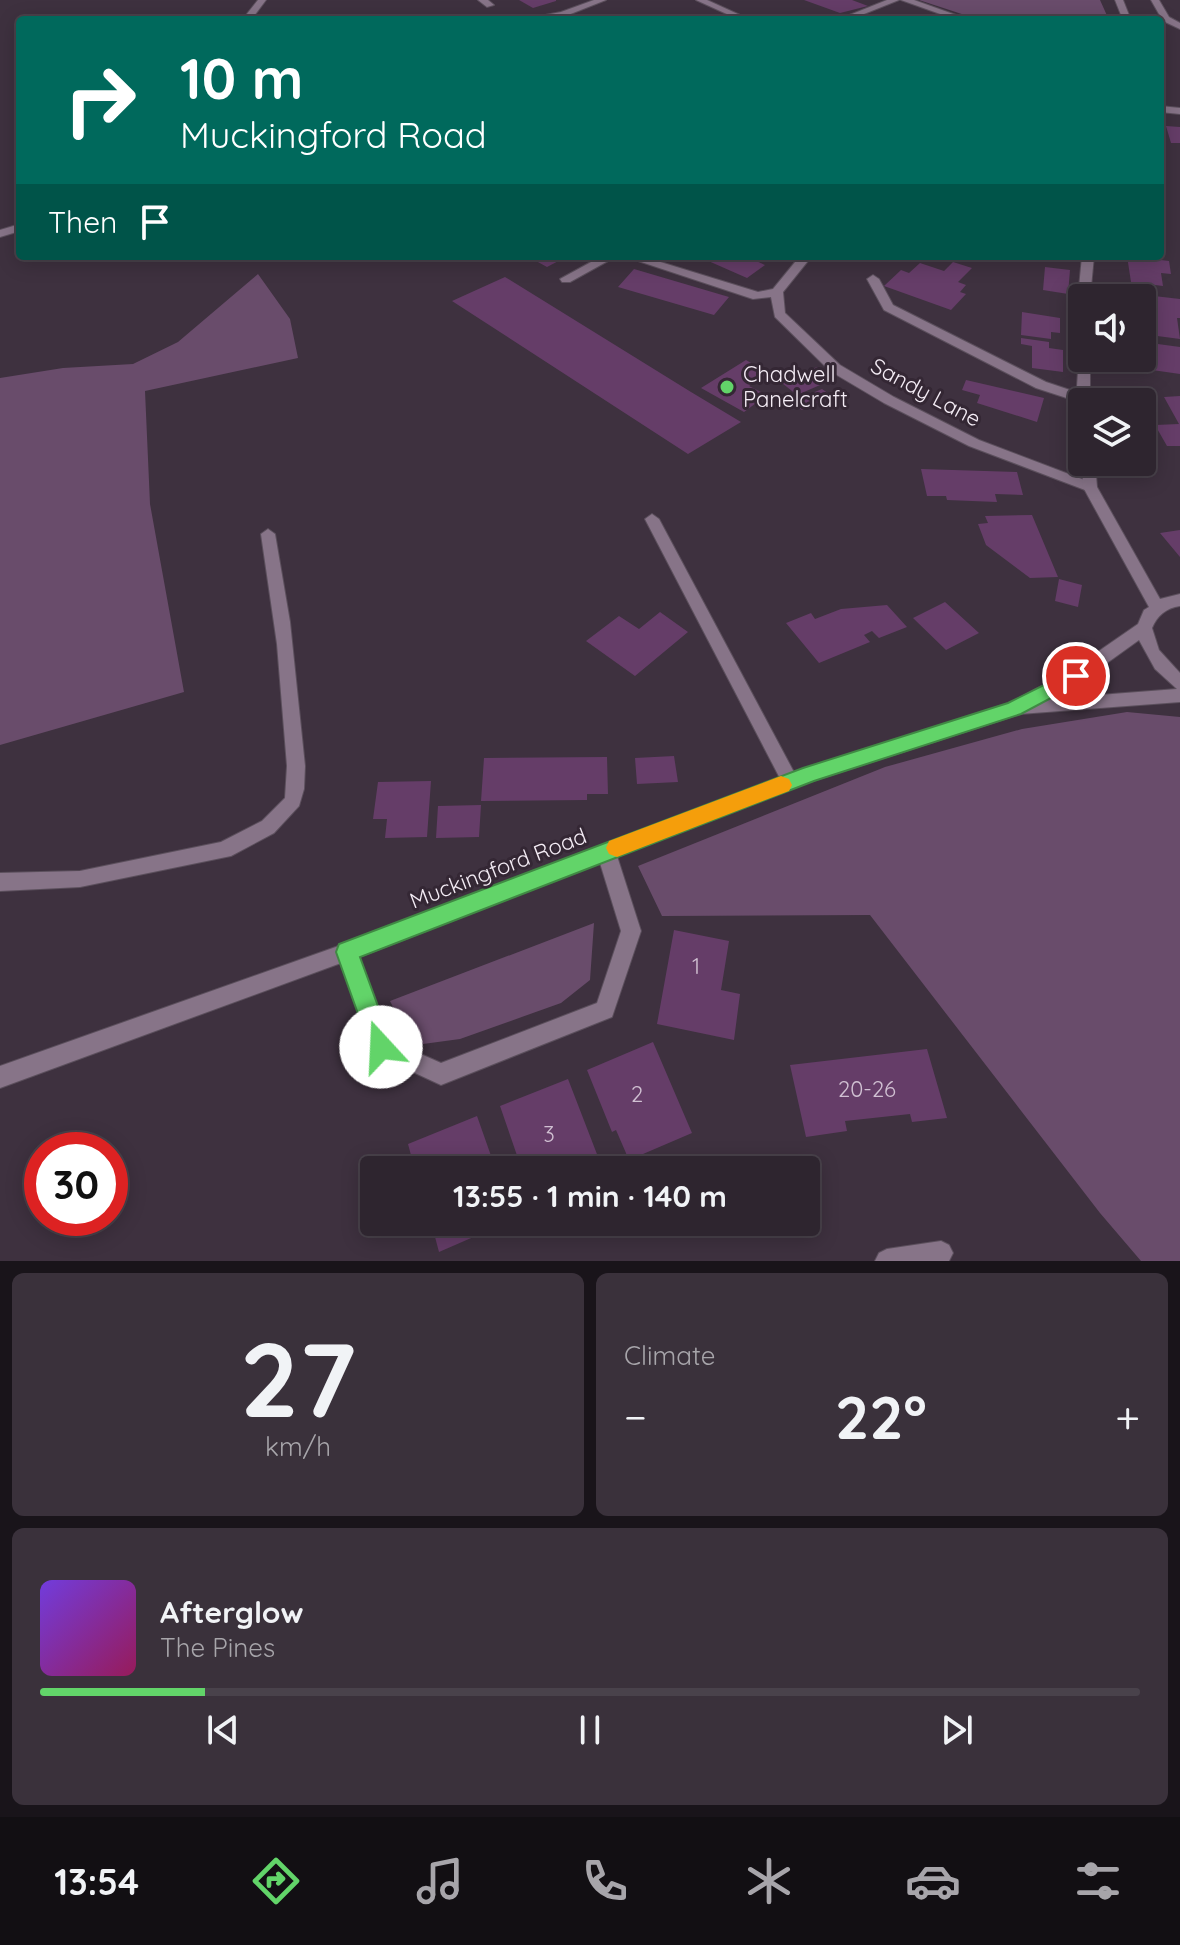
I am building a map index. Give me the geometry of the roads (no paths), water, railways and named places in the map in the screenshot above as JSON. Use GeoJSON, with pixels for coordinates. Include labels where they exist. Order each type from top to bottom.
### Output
{"type":"FeatureCollection","features":[{"type":"Feature","properties":{"kind":"street"},"geometry":{"type":"LineString","coordinates":[[249,16],[262,0]]}},
{"type":"Feature","properties":{"kind":"street"},"geometry":{"type":"LineString","coordinates":[[550,16],[602,0]]}},
{"type":"Feature","properties":{"kind":"street"},"geometry":{"type":"LineString","coordinates":[[700,0],[738,16]]}},
{"type":"Feature","properties":{"kind":"street"},"geometry":{"type":"LineString","coordinates":[[852,16],[895,0]]}},
{"type":"Feature","properties":{"kind":"street"},"geometry":{"type":"LineString","coordinates":[[905,0],[954,16]]}},
{"type":"Feature","properties":{"kind":"street"},"geometry":{"type":"LineString","coordinates":[[1155,0],[1166,19],[1180,26]]}},
{"type":"Feature","properties":{"kind":"street"},"geometry":{"type":"LineString","coordinates":[[563,14],[568,16]]}},
{"type":"Feature","properties":{"kind":"street"},"geometry":{"type":"LineString","coordinates":[[566,279],[603,260]]}},
{"type":"Feature","properties":{"kind":"street"},"geometry":{"type":"LineString","coordinates":[[642,260],[757,296],[777,292],[803,260]]}},
{"type":"Feature","properties":{"kind":"street"},"geometry":{"type":"LineString","coordinates":[[1085,284],[1088,260]]}},
{"type":"Feature","properties":{"kind":"street"},"geometry":{"type":"LineString","coordinates":[[873,279],[888,307],[1041,385],[1068,395]]}},
{"type":"Feature","properties":{"kind":"street","name":"Sandy Lane"},"geometry":{"type":"LineString","coordinates":[[777,292],[779,314],[835,368],[889,400],[974,443],[1090,487]]}},
{"type":"Feature","properties":{"kind":"street"},"geometry":{"type":"LineString","coordinates":[[1089,476],[1090,487],[1158,609],[1168,602],[1180,600]]}},
{"type":"Feature","properties":{"kind":"street"},"geometry":{"type":"LineString","coordinates":[[652,519],[790,781]]}},
{"type":"Feature","properties":{"kind":"street"},"geometry":{"type":"LineString","coordinates":[[0,882],[80,879],[224,850],[268,827],[293,801],[297,748],[291,714],[287,639],[268,534]]}},
{"type":"Feature","properties":{"kind":"street","name":"Muckingford Road"},"geometry":{"type":"LineString","coordinates":[[0,1077],[347,952],[790,781],[1014,709],[1076,676],[1144,628],[1150,614],[1158,609]]}},
{"type":"Feature","properties":{"kind":"street"},"geometry":{"type":"LineString","coordinates":[[1144,628],[1147,648],[1158,665],[1180,683]]}},
{"type":"Feature","properties":{"kind":"street","name":"Muckingford Road"},"geometry":{"type":"LineString","coordinates":[[1014,709],[1180,695]]}},
{"type":"Feature","properties":{"kind":"street"},"geometry":{"type":"LineString","coordinates":[[347,952],[381,1047],[441,1074],[605,1010],[631,931],[606,852]]}},
{"type":"Feature","properties":{"kind":"street"},"geometry":{"type":"LineString","coordinates":[[887,1261],[941,1253]]}},
{"type":"Feature","properties":{"kind":"place","name":"Chadwell Panelcraft"},"geometry":{"type":"Point","coordinates":[727,387]}}]}
